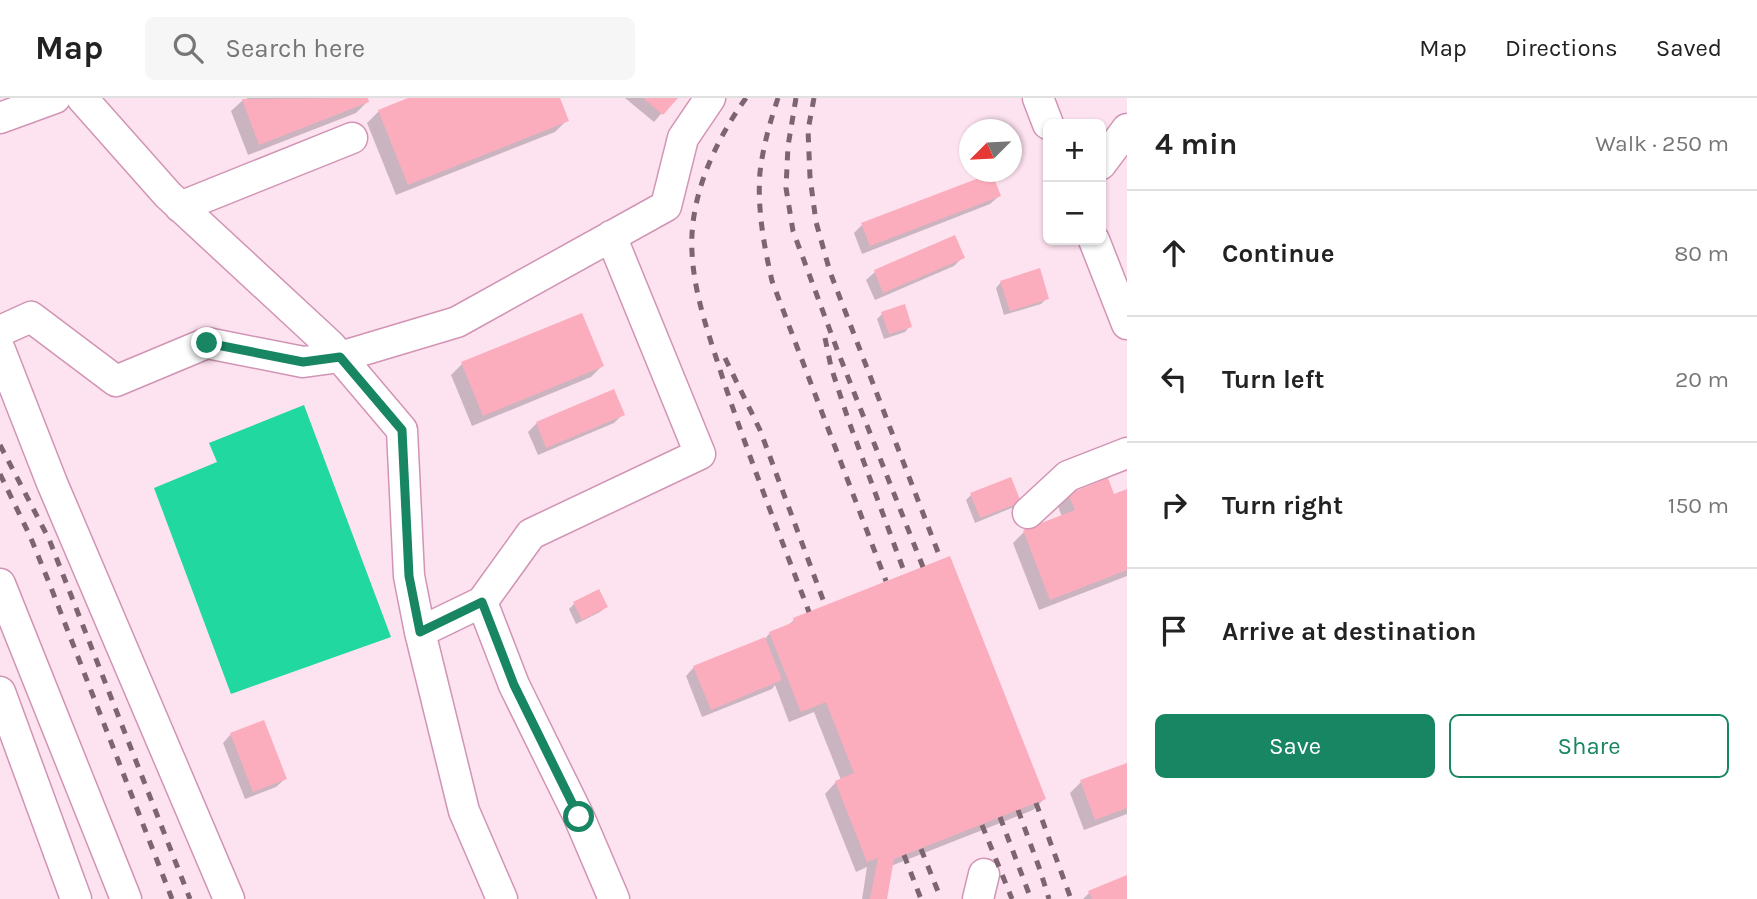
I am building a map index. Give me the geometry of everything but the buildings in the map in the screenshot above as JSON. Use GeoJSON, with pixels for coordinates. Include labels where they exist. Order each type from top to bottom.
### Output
{"type":"FeatureCollection","features":[{"type":"Feature","properties":{"kind":"lane"},"geometry":{"type":"LineString","coordinates":[[0,118],[55,98]]}},
{"type":"Feature","properties":{"kind":"lane"},"geometry":{"type":"LineString","coordinates":[[82,98],[180,207],[330,345],[402,430],[409,576],[420,632],[464,811],[502,899]]}},
{"type":"Feature","properties":{"kind":"lane"},"geometry":{"type":"LineString","coordinates":[[0,331],[31,317],[116,382],[207,343],[303,362],[340,357],[457,322],[666,206],[683,138],[710,98]]}},
{"type":"Feature","properties":{"kind":"lane"},"geometry":{"type":"LineString","coordinates":[[1038,98],[1046,119]]}},
{"type":"Feature","properties":{"kind":"lane"},"geometry":{"type":"LineString","coordinates":[[1106,157],[1127,129]]}},
{"type":"Feature","properties":{"kind":"lane"},"geometry":{"type":"LineString","coordinates":[[180,207],[352,138]]}},
{"type":"Feature","properties":{"kind":"lane"},"geometry":{"type":"LineString","coordinates":[[420,632],[482,602],[531,534],[700,454],[611,236]]}},
{"type":"Feature","properties":{"kind":"lane"},"geometry":{"type":"LineString","coordinates":[[1096,245],[1127,324]]}},
{"type":"Feature","properties":{"kind":"lane"},"geometry":{"type":"LineString","coordinates":[[0,350],[52,483],[229,899]]}},
{"type":"Feature","properties":{"kind":"lane"},"geometry":{"type":"LineString","coordinates":[[1028,513],[1068,476],[1127,453]]}},
{"type":"Feature","properties":{"kind":"lane"},"geometry":{"type":"LineString","coordinates":[[0,584],[126,899]]}},
{"type":"Feature","properties":{"kind":"lane"},"geometry":{"type":"LineString","coordinates":[[482,602],[514,685],[579,817],[614,899]]}},
{"type":"Feature","properties":{"kind":"lane"},"geometry":{"type":"LineString","coordinates":[[0,692],[76,899]]}},
{"type":"Feature","properties":{"kind":"shaded area"},"geometry":{"type":"Polygon","coordinates":[[[304,405],[391,637],[231,694],[154,488],[217,462],[209,443],[304,405]]]}},
{"type":"Feature","properties":{"kind":"railway"},"geometry":{"type":"LineString","coordinates":[[746,98],[724,132],[706,170],[692,231],[693,268],[703,315],[722,376],[809,612]]}},
{"type":"Feature","properties":{"kind":"railway"},"geometry":{"type":"LineString","coordinates":[[778,98],[765,144],[759,186],[762,227],[772,281],[886,581]]}},
{"type":"Feature","properties":{"kind":"railway"},"geometry":{"type":"LineString","coordinates":[[796,98],[788,146],[786,188],[793,231],[923,567]]}},
{"type":"Feature","properties":{"kind":"railway"},"geometry":{"type":"LineString","coordinates":[[814,98],[808,130],[816,222],[830,272],[941,560]]}},
{"type":"Feature","properties":{"kind":"railway"},"geometry":{"type":"LineString","coordinates":[[825,338],[831,367],[848,419],[905,574]]}},
{"type":"Feature","properties":{"kind":"railway"},"geometry":{"type":"LineString","coordinates":[[725,358],[760,430],[825,605]]}},
{"type":"Feature","properties":{"kind":"railway"},"geometry":{"type":"LineString","coordinates":[[0,445],[49,539],[190,899]]}},
{"type":"Feature","properties":{"kind":"railway"},"geometry":{"type":"LineString","coordinates":[[0,474],[50,585],[172,899]]}},
{"type":"Feature","properties":{"kind":"railway"},"geometry":{"type":"LineString","coordinates":[[1036,803],[1071,899]]}},
{"type":"Feature","properties":{"kind":"railway"},"geometry":{"type":"LineString","coordinates":[[1018,810],[1049,899]]}},
{"type":"Feature","properties":{"kind":"railway"},"geometry":{"type":"LineString","coordinates":[[1000,817],[1031,899]]}},
{"type":"Feature","properties":{"kind":"railway"},"geometry":{"type":"LineString","coordinates":[[982,825],[1012,899]]}},
{"type":"Feature","properties":{"kind":"railway"},"geometry":{"type":"LineString","coordinates":[[921,849],[941,899]]}},
{"type":"Feature","properties":{"kind":"railway"},"geometry":{"type":"LineString","coordinates":[[904,855],[921,899]]}},
{"type":"Feature","properties":{"kind":"route"},"geometry":{"type":"LineString","coordinates":[[207,343],[303,362],[340,357],[402,430],[409,576],[420,632],[482,602],[514,685],[579,817]]}}]}
